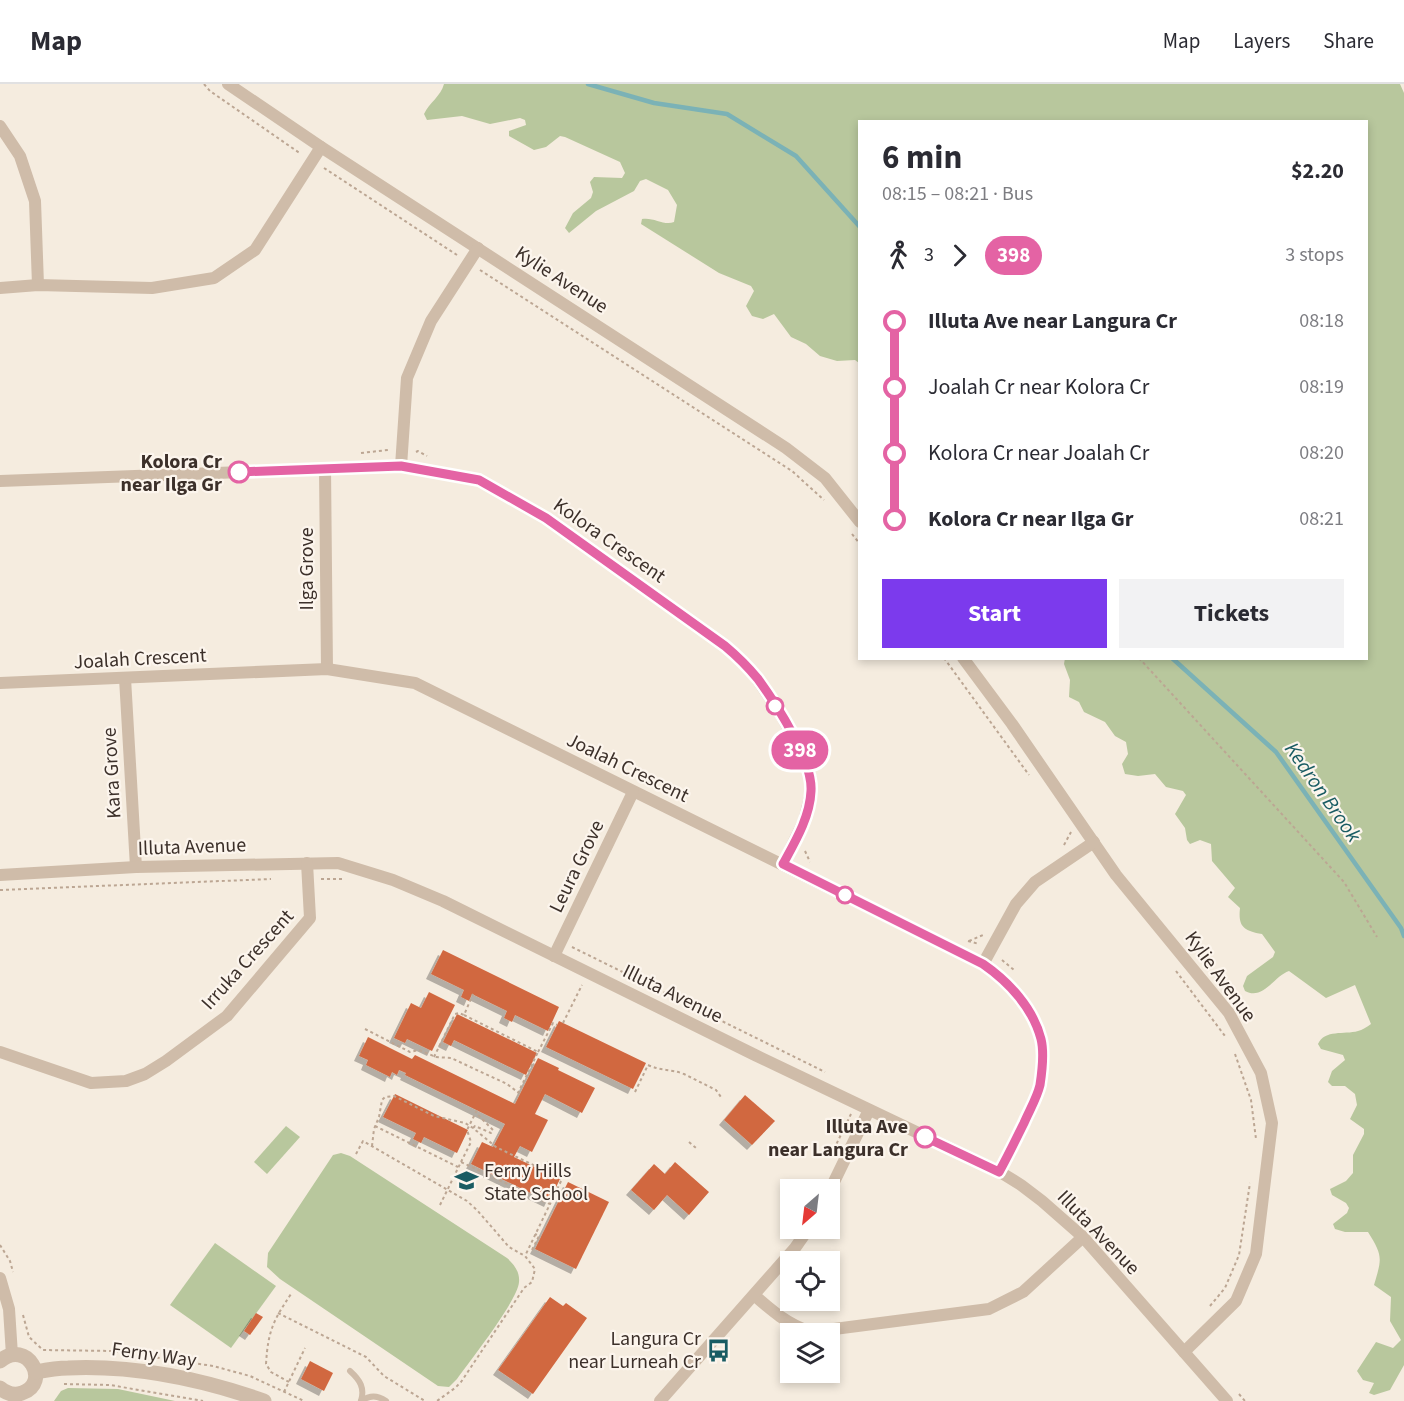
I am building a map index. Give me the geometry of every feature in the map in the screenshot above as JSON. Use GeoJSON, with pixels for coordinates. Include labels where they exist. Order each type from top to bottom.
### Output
{"type":"FeatureCollection","features":[{"type":"Feature","properties":{"kind":"street","name":"Kylie Avenue"},"geometry":{"type":"LineString","coordinates":[[228,84],[321,147],[786,448],[825,478],[858,519]]}},
{"type":"Feature","properties":{"kind":"street"},"geometry":{"type":"LineString","coordinates":[[0,126],[20,156],[35,201],[38,285]]}},
{"type":"Feature","properties":{"kind":"street"},"geometry":{"type":"LineString","coordinates":[[0,288],[38,285],[152,288],[214,278],[255,250],[321,147]]}},
{"type":"Feature","properties":{"kind":"street"},"geometry":{"type":"LineString","coordinates":[[401,466],[407,378],[431,321],[478,248]]}},
{"type":"Feature","properties":{"kind":"street","name":"Kolora Crescent"},"geometry":{"type":"LineString","coordinates":[[0,481],[401,466],[479,480],[546,518],[725,646],[757,679],[797,744],[808,767],[811,780],[811,793],[804,821],[783,864]]}},
{"type":"Feature","properties":{"kind":"street","name":"Ilga Grove"},"geometry":{"type":"LineString","coordinates":[[325,468],[327,669]]}},
{"type":"Feature","properties":{"kind":"street","name":"Kylie Avenue"},"geometry":{"type":"LineString","coordinates":[[964,660],[1012,724],[1116,875],[1229,1013],[1261,1073],[1272,1123],[1256,1254],[1236,1301],[1184,1352]]}},
{"type":"Feature","properties":{"kind":"street","name":"Joalah Crescent"},"geometry":{"type":"LineString","coordinates":[[0,684],[327,669],[415,683],[783,864],[983,964],[999,975],[1013,988],[1034,1021],[1041,1040],[1042,1067],[1039,1087],[1031,1108],[999,1172]]}},
{"type":"Feature","properties":{"kind":"street","name":"Kara Grove"},"geometry":{"type":"LineString","coordinates":[[125,678],[136,867]]}},
{"type":"Feature","properties":{"kind":"street","name":"Leura Grove"},"geometry":{"type":"LineString","coordinates":[[554,956],[633,792]]}},
{"type":"Feature","properties":{"kind":"street"},"geometry":{"type":"LineString","coordinates":[[983,964],[1016,904],[1035,882],[1094,843]]}},
{"type":"Feature","properties":{"kind":"street","name":"Irruka Crescent"},"geometry":{"type":"LineString","coordinates":[[0,1052],[91,1083],[126,1081],[145,1074],[227,1016],[310,918],[307,863]]}},
{"type":"Feature","properties":{"kind":"street","name":"Illuta Avenue"},"geometry":{"type":"LineString","coordinates":[[0,875],[136,867],[338,863],[393,880],[443,901],[999,1172],[1028,1190],[1083,1237],[1222,1399]]}},
{"type":"Feature","properties":{"kind":"street"},"geometry":{"type":"LineString","coordinates":[[835,1179],[869,1110]]}},
{"type":"Feature","properties":{"kind":"street"},"geometry":{"type":"LineString","coordinates":[[754,1295],[787,1321],[811,1332],[989,1310],[1023,1292],[1083,1237]]}},
{"type":"Feature","properties":{"kind":"street"},"geometry":{"type":"LineString","coordinates":[[660,1401],[801,1239]]}},
{"type":"Feature","properties":{"kind":"street"},"geometry":{"type":"LineString","coordinates":[[0,1278],[9,1309],[6,1358],[19,1355],[27,1358],[36,1372],[32,1387],[19,1398],[0,1388]]}},
{"type":"Feature","properties":{"kind":"street","name":"Ferny Way"},"geometry":{"type":"LineString","coordinates":[[36,1372],[66,1368],[133,1369],[217,1386],[264,1401]]}},
{"type":"Feature","properties":{"kind":"lane"},"geometry":{"type":"LineString","coordinates":[[350,1371],[362,1384],[361,1401]]}},
{"type":"Feature","properties":{"kind":"lane"},"geometry":{"type":"LineString","coordinates":[[361,1401],[368,1396],[386,1401]]}},
{"type":"Feature","properties":{"kind":"path"},"geometry":{"type":"LineString","coordinates":[[204,84],[210,91],[312,161],[792,471],[825,500]]}},
{"type":"Feature","properties":{"kind":"path"},"geometry":{"type":"LineString","coordinates":[[846,526],[858,541]]}},
{"type":"Feature","properties":{"kind":"path"},"geometry":{"type":"LineString","coordinates":[[945,660],[1029,774]]}},
{"type":"Feature","properties":{"kind":"path"},"geometry":{"type":"LineString","coordinates":[[1141,660],[1344,882],[1377,937]]}},
{"type":"Feature","properties":{"kind":"path"},"geometry":{"type":"LineString","coordinates":[[308,877],[343,879]]}},
{"type":"Feature","properties":{"kind":"path"},"geometry":{"type":"LineString","coordinates":[[0,891],[273,879]]}},
{"type":"Feature","properties":{"kind":"path"},"geometry":{"type":"LineString","coordinates":[[1175,970],[1224,1035]]}},
{"type":"Feature","properties":{"kind":"path"},"geometry":{"type":"LineString","coordinates":[[563,1023],[582,984]]}},
{"type":"Feature","properties":{"kind":"path"},"geometry":{"type":"LineString","coordinates":[[464,1015],[473,994]]}},
{"type":"Feature","properties":{"kind":"path"},"geometry":{"type":"LineString","coordinates":[[434,1056],[455,1014],[459,1013],[538,1052]]}},
{"type":"Feature","properties":{"kind":"path"},"geometry":{"type":"LineString","coordinates":[[365,1029],[410,1052],[419,1050],[434,1056],[452,1058],[507,1084],[519,1094],[553,1023],[557,1025]]}},
{"type":"Feature","properties":{"kind":"path"},"geometry":{"type":"LineString","coordinates":[[1232,1045],[1251,1100],[1256,1140]]}},
{"type":"Feature","properties":{"kind":"path"},"geometry":{"type":"LineString","coordinates":[[635,1092],[648,1065],[659,1070],[684,1074],[716,1090],[721,1098]]}},
{"type":"Feature","properties":{"kind":"path"},"geometry":{"type":"LineString","coordinates":[[372,1146],[382,1100],[385,1097],[394,1096],[434,1116],[469,1126],[496,1147],[562,1179],[525,1256]]}},
{"type":"Feature","properties":{"kind":"path"},"geometry":{"type":"LineString","coordinates":[[830,1158],[856,1104]]}},
{"type":"Feature","properties":{"kind":"path"},"geometry":{"type":"LineString","coordinates":[[440,1204],[471,1142],[467,1131],[476,1111],[493,1130],[491,1133],[475,1126],[473,1128]]}},
{"type":"Feature","properties":{"kind":"path"},"geometry":{"type":"LineString","coordinates":[[849,1116],[863,1122]]}},
{"type":"Feature","properties":{"kind":"path"},"geometry":{"type":"LineString","coordinates":[[375,1126],[459,1167]]}},
{"type":"Feature","properties":{"kind":"path"},"geometry":{"type":"LineString","coordinates":[[356,1154],[363,1141],[467,1201],[509,1247],[525,1256],[535,1269],[532,1282],[524,1288],[461,1382],[437,1401]]}},
{"type":"Feature","properties":{"kind":"path"},"geometry":{"type":"LineString","coordinates":[[689,1142],[696,1148]]}},
{"type":"Feature","properties":{"kind":"path"},"geometry":{"type":"LineString","coordinates":[[544,1170],[549,1160]]}},
{"type":"Feature","properties":{"kind":"path"},"geometry":{"type":"LineString","coordinates":[[461,1162],[550,1204]]}},
{"type":"Feature","properties":{"kind":"path"},"geometry":{"type":"LineString","coordinates":[[1206,1311],[1225,1288],[1239,1255],[1251,1175]]}},
{"type":"Feature","properties":{"kind":"path"},"geometry":{"type":"LineString","coordinates":[[532,1250],[539,1236],[536,1234]]}},
{"type":"Feature","properties":{"kind":"path"},"geometry":{"type":"LineString","coordinates":[[289,1382],[271,1372],[266,1364],[270,1331],[291,1293]]}},
{"type":"Feature","properties":{"kind":"path"},"geometry":{"type":"LineString","coordinates":[[278,1313],[366,1357],[384,1376],[425,1401]]}},
{"type":"Feature","properties":{"kind":"path"},"geometry":{"type":"LineString","coordinates":[[284,1392],[305,1348]]}},
{"type":"Feature","properties":{"kind":"path"},"geometry":{"type":"LineString","coordinates":[[56,1384],[110,1385],[203,1401]]}},
{"type":"Feature","properties":{"kind":"green space"},"geometry":{"type":"Polygon","coordinates":[[[444,84],[1400,84],[1404,93],[1404,1365],[1390,1390],[1374,1395],[1369,1393],[1374,1383],[1363,1380],[1357,1371],[1376,1342],[1393,1348],[1401,1340],[1390,1321],[1391,1297],[1374,1285],[1380,1263],[1379,1252],[1368,1232],[1345,1232],[1335,1229],[1333,1224],[1347,1213],[1349,1208],[1346,1203],[1332,1195],[1330,1189],[1346,1181],[1353,1173],[1353,1155],[1364,1134],[1364,1129],[1350,1119],[1357,1105],[1355,1094],[1345,1086],[1332,1086],[1328,1082],[1332,1071],[1345,1060],[1343,1055],[1321,1049],[1318,1044],[1321,1039],[1330,1034],[1358,1031],[1371,1024],[1355,985],[1326,998],[1289,971],[1257,993],[1245,991],[1243,986],[1247,976],[1273,957],[1275,952],[1262,934],[1243,927],[1240,908],[1228,897],[1235,888],[1212,861],[1211,844],[1200,840],[1190,844],[1187,840],[1185,828],[1175,814],[1186,795],[1183,791],[1166,787],[1155,774],[1138,776],[1125,774],[1122,764],[1128,754],[1126,742],[1115,736],[1105,722],[1084,712],[1079,702],[1069,697],[1070,680],[1064,664],[1065,660],[1368,660],[1368,120],[858,120],[858,362],[855,360],[837,361],[820,356],[806,344],[791,337],[774,314],[763,319],[752,316],[746,306],[754,291],[751,286],[719,273],[641,224],[642,219],[674,222],[677,205],[668,190],[646,179],[640,181],[634,191],[596,211],[569,233],[565,228],[573,213],[591,198],[593,192],[590,182],[594,177],[622,178],[625,173],[620,162],[560,136],[546,147],[534,150],[509,136],[509,131],[526,125],[525,120],[520,118],[490,124],[462,116],[427,120],[424,114],[444,84]]]}},
{"type":"Feature","properties":{"kind":"green space"},"geometry":{"type":"Polygon","coordinates":[[[286,1126],[300,1137],[267,1174],[254,1162],[286,1126]]]}},
{"type":"Feature","properties":{"kind":"green space"},"geometry":{"type":"Polygon","coordinates":[[[341,1153],[350,1156],[507,1258],[517,1272],[519,1282],[511,1302],[482,1345],[449,1387],[438,1386],[280,1279],[267,1267],[268,1253],[333,1155],[341,1153]]]}},
{"type":"Feature","properties":{"kind":"green space"},"geometry":{"type":"Polygon","coordinates":[[[215,1243],[276,1286],[231,1348],[170,1305],[215,1243]]]}},
{"type":"Feature","properties":{"kind":"green space"},"geometry":{"type":"Polygon","coordinates":[[[68,1388],[118,1389],[175,1401],[54,1401],[61,1391],[68,1388]]]}},
{"type":"Feature","properties":{"kind":"building"},"geometry":{"type":"Polygon","coordinates":[[[443,950],[559,1007],[548,1031],[515,1015],[512,1022],[504,1018],[507,1011],[472,994],[469,1001],[461,997],[464,990],[431,974],[443,950]]]}},
{"type":"Feature","properties":{"kind":"building"},"geometry":{"type":"Polygon","coordinates":[[[429,992],[455,1005],[432,1051],[407,1039],[405,1043],[394,1038],[411,1003],[421,1008],[429,992]]]}},
{"type":"Feature","properties":{"kind":"building"},"geometry":{"type":"Polygon","coordinates":[[[457,1014],[537,1053],[526,1075],[454,1040],[451,1046],[443,1042],[457,1014]]]}},
{"type":"Feature","properties":{"kind":"building"},"geometry":{"type":"Polygon","coordinates":[[[559,1021],[646,1063],[633,1089],[546,1047],[559,1021]]]}},
{"type":"Feature","properties":{"kind":"building"},"geometry":{"type":"Polygon","coordinates":[[[368,1037],[412,1059],[415,1055],[515,1104],[538,1058],[595,1088],[582,1113],[545,1094],[535,1114],[548,1120],[532,1152],[520,1146],[514,1157],[560,1179],[549,1202],[471,1164],[482,1142],[493,1147],[505,1124],[399,1070],[397,1075],[392,1072],[390,1077],[366,1065],[368,1060],[359,1056],[368,1037]]]}},
{"type":"Feature","properties":{"kind":"building"},"geometry":{"type":"Polygon","coordinates":[[[395,1094],[468,1130],[457,1153],[424,1137],[421,1143],[413,1139],[416,1133],[383,1117],[395,1094]]]}},
{"type":"Feature","properties":{"kind":"building"},"geometry":{"type":"Polygon","coordinates":[[[745,1095],[775,1121],[752,1145],[724,1120],[745,1095]]]}},
{"type":"Feature","properties":{"kind":"building"},"geometry":{"type":"Polygon","coordinates":[[[675,1162],[709,1192],[689,1215],[667,1195],[654,1210],[631,1190],[654,1164],[665,1174],[675,1162]]]}},
{"type":"Feature","properties":{"kind":"building"},"geometry":{"type":"Polygon","coordinates":[[[568,1182],[609,1202],[576,1269],[535,1249],[568,1182]]]}},
{"type":"Feature","properties":{"kind":"building"},"geometry":{"type":"Polygon","coordinates":[[[550,1297],[563,1306],[566,1303],[587,1318],[533,1394],[498,1370],[550,1297]]]}},
{"type":"Feature","properties":{"kind":"building"},"geometry":{"type":"Polygon","coordinates":[[[256,1313],[263,1317],[250,1335],[244,1331],[256,1313]]]}},
{"type":"Feature","properties":{"kind":"building"},"geometry":{"type":"Polygon","coordinates":[[[310,1361],[333,1373],[324,1391],[301,1379],[310,1361]]]}},
{"type":"Feature","properties":{"kind":"waterway","name":"Kedron Brook"},"geometry":{"type":"LineString","coordinates":[[588,84],[654,103],[727,114],[796,156],[858,225]]}},
{"type":"Feature","properties":{"kind":"waterway","name":"Kedron Brook"},"geometry":{"type":"LineString","coordinates":[[1174,660],[1276,752],[1401,928],[1404,936]]}},
{"type":"Feature","properties":{"kind":"bus line","name":"398"},"geometry":{"type":"LineString","coordinates":[[239,472],[401,466],[479,480],[546,518],[725,646],[742,662],[757,679],[780,713],[808,767],[811,780],[811,793],[804,821],[783,864],[983,964],[1013,988],[1034,1021],[1041,1040],[1042,1067],[1039,1087],[999,1172],[925,1137]]}},
{"type":"Feature","properties":{"kind":"place","name":"Kolora Cr near Ilga Gr"},"geometry":{"type":"Point","coordinates":[239,472]}},
{"type":"Feature","properties":{"kind":"place","name":"Illuta Ave near Langura Cr"},"geometry":{"type":"Point","coordinates":[925,1137]}},
{"type":"Feature","properties":{"kind":"place","name":"Ferny Hills State School"},"geometry":{"type":"Point","coordinates":[466,1181]}},
{"type":"Feature","properties":{"kind":"place","name":"Langura Cr near Lurneah Cr"},"geometry":{"type":"Point","coordinates":[719,1350]}}]}
